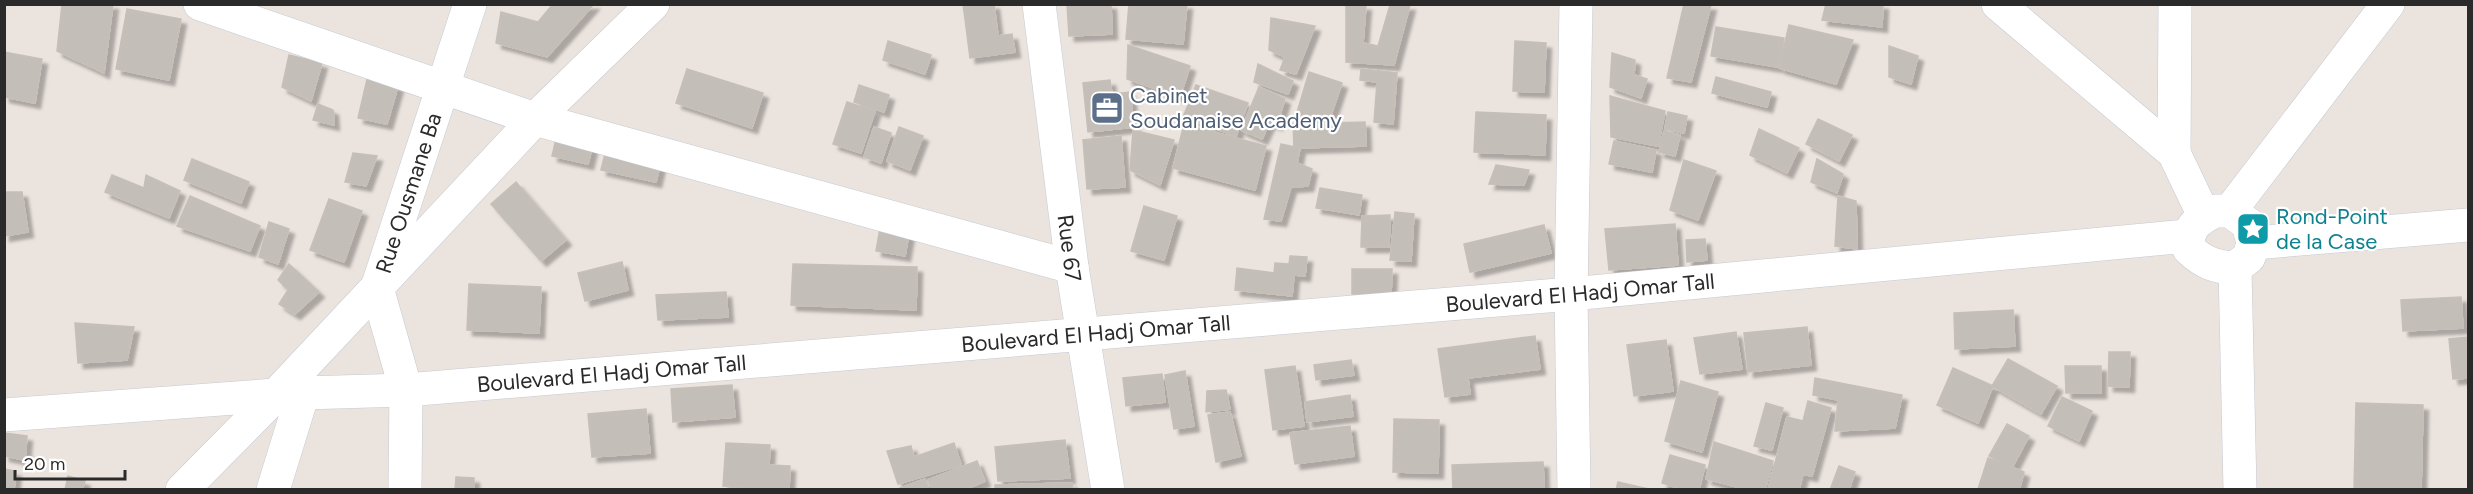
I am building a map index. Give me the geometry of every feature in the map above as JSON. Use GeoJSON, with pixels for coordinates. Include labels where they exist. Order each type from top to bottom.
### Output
{"type":"FeatureCollection","features":[{"type":"Feature","properties":{"kind":"street"},"geometry":{"type":"LineString","coordinates":[[200,4],[535,119],[1072,267]]}},
{"type":"Feature","properties":{"kind":"street","name":"Rue Ousmane Ba"},"geometry":{"type":"LineString","coordinates":[[405,489],[406,390],[377,288],[441,86],[470,4]]}},
{"type":"Feature","properties":{"kind":"street"},"geometry":{"type":"LineString","coordinates":[[182,489],[290,394],[377,288],[535,119],[653,4]]}},
{"type":"Feature","properties":{"kind":"street","name":"Rue 67"},"geometry":{"type":"LineString","coordinates":[[1039,4],[1072,267],[1108,489]]}},
{"type":"Feature","properties":{"kind":"street"},"geometry":{"type":"LineString","coordinates":[[1574,489],[1571,294],[1575,4]]}},
{"type":"Feature","properties":{"kind":"street"},"geometry":{"type":"LineString","coordinates":[[1998,4],[2174,153],[2207,221]]}},
{"type":"Feature","properties":{"kind":"street"},"geometry":{"type":"LineString","coordinates":[[2174,153],[2175,4]]}},
{"type":"Feature","properties":{"kind":"street"},"geometry":{"type":"LineString","coordinates":[[2388,4],[2207,221],[2189,249],[2201,260],[2216,267],[2244,256],[2469,225]]}},
{"type":"Feature","properties":{"kind":"street"},"geometry":{"type":"LineString","coordinates":[[2207,221],[2248,224],[2244,256],[2240,489]]}},
{"type":"Feature","properties":{"kind":"street","name":"Boulevard El Hadj Omar Tall"},"geometry":{"type":"LineString","coordinates":[[4,415],[290,394],[406,390],[1083,332],[1571,294],[2207,221]]}},
{"type":"Feature","properties":{"kind":"street"},"geometry":{"type":"LineString","coordinates":[[273,489],[290,394]]}},
{"type":"Feature","properties":{"kind":"building"},"geometry":{"type":"Polygon","coordinates":[[[62,4],[113,4],[104,73],[57,51],[62,4]]]}},
{"type":"Feature","properties":{"kind":"building"},"geometry":{"type":"Polygon","coordinates":[[[553,4],[594,4],[547,57],[496,43],[501,12],[538,22],[553,4]]]}},
{"type":"Feature","properties":{"kind":"building"},"geometry":{"type":"Polygon","coordinates":[[[963,4],[994,4],[998,36],[1012,34],[1015,52],[970,58],[963,4]]]}},
{"type":"Feature","properties":{"kind":"building"},"geometry":{"type":"Polygon","coordinates":[[[1067,4],[1111,4],[1112,34],[1069,36],[1067,4]]]}},
{"type":"Feature","properties":{"kind":"building"},"geometry":{"type":"Polygon","coordinates":[[[1129,4],[1187,4],[1183,44],[1126,39],[1129,4]]]}},
{"type":"Feature","properties":{"kind":"building"},"geometry":{"type":"Polygon","coordinates":[[[1684,4],[1711,5],[1691,82],[1667,78],[1684,4]]]}},
{"type":"Feature","properties":{"kind":"building"},"geometry":{"type":"Polygon","coordinates":[[[1826,4],[1883,4],[1882,27],[1822,20],[1826,4]]]}},
{"type":"Feature","properties":{"kind":"building"},"geometry":{"type":"Polygon","coordinates":[[[1346,5],[1366,5],[1363,43],[1378,46],[1390,5],[1410,5],[1394,65],[1346,62],[1346,5]]]}},
{"type":"Feature","properties":{"kind":"building"},"geometry":{"type":"Polygon","coordinates":[[[127,9],[181,19],[169,80],[116,69],[127,9]]]}},
{"type":"Feature","properties":{"kind":"building"},"geometry":{"type":"Polygon","coordinates":[[[1271,18],[1315,26],[1296,74],[1280,70],[1285,57],[1269,50],[1271,18]]]}},
{"type":"Feature","properties":{"kind":"building"},"geometry":{"type":"Polygon","coordinates":[[[1789,25],[1853,40],[1836,84],[1779,68],[1789,25]]]}},
{"type":"Feature","properties":{"kind":"building"},"geometry":{"type":"Polygon","coordinates":[[[1716,27],[1784,38],[1777,67],[1711,56],[1716,27]]]}},
{"type":"Feature","properties":{"kind":"building"},"geometry":{"type":"Polygon","coordinates":[[[888,41],[931,55],[925,74],[883,60],[888,41]]]}},
{"type":"Feature","properties":{"kind":"building"},"geometry":{"type":"Polygon","coordinates":[[[1515,41],[1546,43],[1544,92],[1513,91],[1515,41]]]}},
{"type":"Feature","properties":{"kind":"building"},"geometry":{"type":"Polygon","coordinates":[[[1128,45],[1190,66],[1180,97],[1127,79],[1128,45]]]}},
{"type":"Feature","properties":{"kind":"building"},"geometry":{"type":"Polygon","coordinates":[[[1889,46],[1918,56],[1911,84],[1889,77],[1889,46]]]}},
{"type":"Feature","properties":{"kind":"building"},"geometry":{"type":"Polygon","coordinates":[[[4,52],[42,59],[35,103],[4,97],[4,52]]]}},
{"type":"Feature","properties":{"kind":"building"},"geometry":{"type":"Polygon","coordinates":[[[1612,53],[1635,60],[1634,75],[1647,79],[1641,98],[1610,87],[1612,53]]]}},
{"type":"Feature","properties":{"kind":"building"},"geometry":{"type":"Polygon","coordinates":[[[289,55],[322,63],[311,101],[282,87],[289,55]]]}},
{"type":"Feature","properties":{"kind":"building"},"geometry":{"type":"Polygon","coordinates":[[[1258,64],[1293,81],[1288,94],[1254,82],[1258,64]]]}},
{"type":"Feature","properties":{"kind":"building"},"geometry":{"type":"Polygon","coordinates":[[[687,69],[763,93],[752,128],[676,103],[687,69]]]}},
{"type":"Feature","properties":{"kind":"building"},"geometry":{"type":"Polygon","coordinates":[[[1361,69],[1397,73],[1393,124],[1374,122],[1377,82],[1360,80],[1361,69]]]}},
{"type":"Feature","properties":{"kind":"building"},"geometry":{"type":"Polygon","coordinates":[[[1309,72],[1342,83],[1330,118],[1295,119],[1309,72]]]}},
{"type":"Feature","properties":{"kind":"building"},"geometry":{"type":"Polygon","coordinates":[[[368,75],[398,86],[387,124],[358,118],[368,75]]]}},
{"type":"Feature","properties":{"kind":"building"},"geometry":{"type":"Polygon","coordinates":[[[1716,77],[1771,92],[1767,107],[1712,93],[1716,77]]]}},
{"type":"Feature","properties":{"kind":"building"},"geometry":{"type":"Polygon","coordinates":[[[1110,80],[1112,94],[1130,92],[1134,127],[1088,132],[1083,83],[1110,80]]]}},
{"type":"Feature","properties":{"kind":"building"},"geometry":{"type":"Polygon","coordinates":[[[859,85],[889,95],[884,112],[854,102],[859,85]]]}},
{"type":"Feature","properties":{"kind":"building"},"geometry":{"type":"Polygon","coordinates":[[[1196,85],[1248,103],[1236,136],[1183,117],[1196,85]]]}},
{"type":"Feature","properties":{"kind":"building"},"geometry":{"type":"Polygon","coordinates":[[[1259,87],[1285,99],[1277,125],[1270,122],[1262,139],[1241,130],[1259,87]]]}},
{"type":"Feature","properties":{"kind":"building"},"geometry":{"type":"Polygon","coordinates":[[[1610,96],[1665,111],[1658,146],[1611,137],[1610,96]]]}},
{"type":"Feature","properties":{"kind":"building"},"geometry":{"type":"Polygon","coordinates":[[[847,102],[875,111],[861,153],[833,144],[847,102]]]}},
{"type":"Feature","properties":{"kind":"building"},"geometry":{"type":"Polygon","coordinates":[[[318,104],[333,110],[334,125],[313,120],[318,104]]]}},
{"type":"Feature","properties":{"kind":"building"},"geometry":{"type":"Polygon","coordinates":[[[1476,112],[1546,115],[1545,155],[1474,152],[1476,112]]]}},
{"type":"Feature","properties":{"kind":"building"},"geometry":{"type":"Polygon","coordinates":[[[1668,112],[1687,116],[1684,133],[1665,129],[1668,112]]]}},
{"type":"Feature","properties":{"kind":"building"},"geometry":{"type":"Polygon","coordinates":[[[1818,119],[1852,135],[1839,161],[1806,144],[1818,119]]]}},
{"type":"Feature","properties":{"kind":"building"},"geometry":{"type":"Polygon","coordinates":[[[1365,122],[1366,146],[1294,148],[1293,124],[1365,122]]]}},
{"type":"Feature","properties":{"kind":"building"},"geometry":{"type":"Polygon","coordinates":[[[1184,124],[1266,146],[1255,190],[1173,168],[1184,124]]]}},
{"type":"Feature","properties":{"kind":"building"},"geometry":{"type":"Polygon","coordinates":[[[874,127],[891,133],[881,163],[864,157],[874,127]]]}},
{"type":"Feature","properties":{"kind":"building"},"geometry":{"type":"Polygon","coordinates":[[[899,127],[923,136],[910,170],[887,161],[899,127]]]}},
{"type":"Feature","properties":{"kind":"building"},"geometry":{"type":"Polygon","coordinates":[[[1759,129],[1799,148],[1787,173],[1750,155],[1759,129]]]}},
{"type":"Feature","properties":{"kind":"building"},"geometry":{"type":"Polygon","coordinates":[[[1133,130],[1174,140],[1160,185],[1130,170],[1133,130]]]}},
{"type":"Feature","properties":{"kind":"building"},"geometry":{"type":"Polygon","coordinates":[[[1664,131],[1680,135],[1675,156],[1659,152],[1664,131]]]}},
{"type":"Feature","properties":{"kind":"building"},"geometry":{"type":"Polygon","coordinates":[[[557,135],[593,144],[588,164],[552,156],[557,135]]]}},
{"type":"Feature","properties":{"kind":"building"},"geometry":{"type":"Polygon","coordinates":[[[1121,136],[1125,187],[1087,189],[1083,140],[1121,136]]]}},
{"type":"Feature","properties":{"kind":"building"},"geometry":{"type":"Polygon","coordinates":[[[1614,141],[1656,150],[1652,172],[1609,164],[1614,141]]]}},
{"type":"Feature","properties":{"kind":"building"},"geometry":{"type":"Polygon","coordinates":[[[1281,144],[1300,148],[1297,163],[1312,169],[1308,186],[1291,187],[1281,221],[1264,219],[1281,144]]]}},
{"type":"Feature","properties":{"kind":"building"},"geometry":{"type":"Polygon","coordinates":[[[606,150],[661,161],[656,182],[601,170],[606,150]]]}},
{"type":"Feature","properties":{"kind":"building"},"geometry":{"type":"Polygon","coordinates":[[[353,153],[377,156],[366,186],[345,182],[353,153]]]}},
{"type":"Feature","properties":{"kind":"building"},"geometry":{"type":"Polygon","coordinates":[[[192,159],[249,182],[241,203],[184,180],[192,159]]]}},
{"type":"Feature","properties":{"kind":"building"},"geometry":{"type":"Polygon","coordinates":[[[1817,159],[1843,174],[1837,193],[1811,182],[1817,159]]]}},
{"type":"Feature","properties":{"kind":"building"},"geometry":{"type":"Polygon","coordinates":[[[1684,160],[1716,171],[1698,220],[1670,210],[1684,160]]]}},
{"type":"Feature","properties":{"kind":"building"},"geometry":{"type":"Polygon","coordinates":[[[1496,165],[1529,170],[1524,185],[1489,184],[1496,165]]]}},
{"type":"Feature","properties":{"kind":"building"},"geometry":{"type":"Polygon","coordinates":[[[112,175],[144,188],[146,175],[180,191],[169,218],[105,192],[112,175]]]}},
{"type":"Feature","properties":{"kind":"building"},"geometry":{"type":"Polygon","coordinates":[[[516,182],[566,240],[541,261],[491,204],[516,182]]]}},
{"type":"Feature","properties":{"kind":"building"},"geometry":{"type":"Polygon","coordinates":[[[1320,188],[1362,195],[1359,215],[1316,208],[1320,188]]]}},
{"type":"Feature","properties":{"kind":"building"},"geometry":{"type":"Polygon","coordinates":[[[4,192],[22,192],[28,232],[4,236],[4,192]]]}},
{"type":"Feature","properties":{"kind":"building"},"geometry":{"type":"Polygon","coordinates":[[[190,196],[260,226],[250,251],[177,226],[190,196]]]}},
{"type":"Feature","properties":{"kind":"building"},"geometry":{"type":"Polygon","coordinates":[[[1838,196],[1856,201],[1857,249],[1835,246],[1838,196]]]}},
{"type":"Feature","properties":{"kind":"building"},"geometry":{"type":"Polygon","coordinates":[[[329,199],[362,211],[344,262],[310,250],[329,199]]]}},
{"type":"Feature","properties":{"kind":"building"},"geometry":{"type":"Polygon","coordinates":[[[1144,206],[1177,216],[1164,260],[1131,251],[1144,206]]]}},
{"type":"Feature","properties":{"kind":"building"},"geometry":{"type":"Polygon","coordinates":[[[1395,212],[1414,214],[1411,261],[1390,260],[1395,212]]]}},
{"type":"Feature","properties":{"kind":"building"},"geometry":{"type":"Polygon","coordinates":[[[1390,215],[1389,247],[1361,247],[1362,216],[1390,215]]]}},
{"type":"Feature","properties":{"kind":"building"},"geometry":{"type":"Polygon","coordinates":[[[269,222],[289,229],[278,264],[259,257],[269,222]]]}},
{"type":"Feature","properties":{"kind":"building"},"geometry":{"type":"Polygon","coordinates":[[[1675,224],[1678,265],[1609,270],[1605,229],[1675,224]]]}},
{"type":"Feature","properties":{"kind":"building"},"geometry":{"type":"Polygon","coordinates":[[[1544,225],[1551,253],[1470,272],[1464,244],[1544,225]]]}},
{"type":"Feature","properties":{"kind":"building"},"geometry":{"type":"Polygon","coordinates":[[[880,228],[909,233],[905,256],[876,251],[880,228]]]}},
{"type":"Feature","properties":{"kind":"building"},"geometry":{"type":"Polygon","coordinates":[[[1705,239],[1707,260],[1687,262],[1686,240],[1705,239]]]}},
{"type":"Feature","properties":{"kind":"building"},"geometry":{"type":"Polygon","coordinates":[[[1290,256],[1307,257],[1305,276],[1294,275],[1292,296],[1235,290],[1237,268],[1274,273],[1275,263],[1289,264],[1290,256]]]}},
{"type":"Feature","properties":{"kind":"building"},"geometry":{"type":"Polygon","coordinates":[[[622,262],[628,290],[585,301],[578,273],[622,262]]]}},
{"type":"Feature","properties":{"kind":"building"},"geometry":{"type":"Polygon","coordinates":[[[289,264],[319,292],[295,314],[279,304],[288,290],[278,280],[289,264]]]}},
{"type":"Feature","properties":{"kind":"building"},"geometry":{"type":"Polygon","coordinates":[[[793,264],[917,267],[916,310],[791,305],[793,264]]]}},
{"type":"Feature","properties":{"kind":"building"},"geometry":{"type":"Polygon","coordinates":[[[1352,269],[1392,269],[1391,295],[1352,294],[1352,269]]]}},
{"type":"Feature","properties":{"kind":"building"},"geometry":{"type":"Polygon","coordinates":[[[469,284],[541,287],[539,333],[467,330],[469,284]]]}},
{"type":"Feature","properties":{"kind":"building"},"geometry":{"type":"Polygon","coordinates":[[[726,292],[728,317],[658,320],[656,295],[726,292]]]}},
{"type":"Feature","properties":{"kind":"building"},"geometry":{"type":"Polygon","coordinates":[[[2461,297],[2463,328],[2403,331],[2401,300],[2461,297]]]}},
{"type":"Feature","properties":{"kind":"building"},"geometry":{"type":"Polygon","coordinates":[[[2013,310],[2015,346],[1955,349],[1954,313],[2013,310]]]}},
{"type":"Feature","properties":{"kind":"building"},"geometry":{"type":"Polygon","coordinates":[[[75,323],[134,327],[127,360],[78,363],[75,323]]]}},
{"type":"Feature","properties":{"kind":"building"},"geometry":{"type":"Polygon","coordinates":[[[1807,327],[1811,365],[1748,372],[1744,333],[1807,327]]]}},
{"type":"Feature","properties":{"kind":"building"},"geometry":{"type":"Polygon","coordinates":[[[1736,332],[1742,369],[1700,374],[1694,338],[1736,332]]]}},
{"type":"Feature","properties":{"kind":"building"},"geometry":{"type":"Polygon","coordinates":[[[1535,336],[1540,369],[1468,378],[1470,394],[1445,397],[1438,349],[1535,336]]]}},
{"type":"Feature","properties":{"kind":"building"},"geometry":{"type":"Polygon","coordinates":[[[2468,337],[2468,378],[2453,379],[2449,339],[2468,337]]]}},
{"type":"Feature","properties":{"kind":"building"},"geometry":{"type":"Polygon","coordinates":[[[1666,340],[1673,391],[1634,396],[1627,345],[1666,340]]]}},
{"type":"Feature","properties":{"kind":"building"},"geometry":{"type":"Polygon","coordinates":[[[2109,352],[2130,352],[2129,387],[2108,386],[2109,352]]]}},
{"type":"Feature","properties":{"kind":"building"},"geometry":{"type":"Polygon","coordinates":[[[2008,359],[2057,386],[2041,414],[1992,386],[2008,359]]]}},
{"type":"Feature","properties":{"kind":"building"},"geometry":{"type":"Polygon","coordinates":[[[1351,360],[1354,375],[1316,380],[1314,365],[1351,360]]]}},
{"type":"Feature","properties":{"kind":"building"},"geometry":{"type":"Polygon","coordinates":[[[1295,366],[1304,426],[1273,430],[1265,370],[1295,366]]]}},
{"type":"Feature","properties":{"kind":"building"},"geometry":{"type":"Polygon","coordinates":[[[2065,366],[2101,366],[2101,393],[2066,393],[2065,366]]]}},
{"type":"Feature","properties":{"kind":"building"},"geometry":{"type":"Polygon","coordinates":[[[1953,368],[1993,386],[1978,423],[1937,405],[1953,368]]]}},
{"type":"Feature","properties":{"kind":"building"},"geometry":{"type":"Polygon","coordinates":[[[1185,371],[1194,426],[1174,429],[1165,375],[1185,371]]]}},
{"type":"Feature","properties":{"kind":"building"},"geometry":{"type":"Polygon","coordinates":[[[1162,374],[1165,402],[1126,406],[1123,378],[1162,374]]]}},
{"type":"Feature","properties":{"kind":"building"},"geometry":{"type":"Polygon","coordinates":[[[1815,378],[1902,395],[1895,428],[1835,431],[1838,400],[1813,395],[1815,378]]]}},
{"type":"Feature","properties":{"kind":"building"},"geometry":{"type":"Polygon","coordinates":[[[1681,381],[1718,392],[1702,452],[1665,441],[1681,381]]]}},
{"type":"Feature","properties":{"kind":"building"},"geometry":{"type":"Polygon","coordinates":[[[732,385],[735,417],[673,422],[671,389],[732,385]]]}},
{"type":"Feature","properties":{"kind":"building"},"geometry":{"type":"Polygon","coordinates":[[[1226,390],[1230,409],[1206,412],[1207,391],[1226,390]]]}},
{"type":"Feature","properties":{"kind":"building"},"geometry":{"type":"Polygon","coordinates":[[[1350,395],[1353,416],[1307,422],[1305,402],[1350,395]]]}},
{"type":"Feature","properties":{"kind":"building"},"geometry":{"type":"Polygon","coordinates":[[[2062,397],[2092,411],[2079,441],[2048,426],[2062,397]]]}},
{"type":"Feature","properties":{"kind":"building"},"geometry":{"type":"Polygon","coordinates":[[[1808,401],[1831,408],[1812,476],[1803,474],[1799,490],[1768,490],[1787,417],[1803,421],[1808,401]]]}},
{"type":"Feature","properties":{"kind":"building"},"geometry":{"type":"Polygon","coordinates":[[[1766,403],[1783,408],[1772,450],[1754,446],[1766,403]]]}},
{"type":"Feature","properties":{"kind":"building"},"geometry":{"type":"Polygon","coordinates":[[[2356,403],[2423,405],[2421,490],[2354,490],[2356,403]]]}},
{"type":"Feature","properties":{"kind":"building"},"geometry":{"type":"Polygon","coordinates":[[[646,409],[650,453],[592,457],[588,414],[646,409]]]}},
{"type":"Feature","properties":{"kind":"building"},"geometry":{"type":"Polygon","coordinates":[[[1230,412],[1241,456],[1216,462],[1208,415],[1230,412]]]}},
{"type":"Feature","properties":{"kind":"building"},"geometry":{"type":"Polygon","coordinates":[[[1394,419],[1439,420],[1438,473],[1393,472],[1394,419]]]}},
{"type":"Feature","properties":{"kind":"building"},"geometry":{"type":"Polygon","coordinates":[[[2007,424],[2029,436],[2012,468],[1989,456],[2007,424]]]}},
{"type":"Feature","properties":{"kind":"building"},"geometry":{"type":"Polygon","coordinates":[[[1350,426],[1354,456],[1295,464],[1290,433],[1350,426]]]}},
{"type":"Feature","properties":{"kind":"building"},"geometry":{"type":"Polygon","coordinates":[[[4,433],[27,436],[25,460],[4,456],[4,433]]]}},
{"type":"Feature","properties":{"kind":"building"},"geometry":{"type":"Polygon","coordinates":[[[1065,440],[1070,478],[998,481],[995,447],[1065,440]]]}},
{"type":"Feature","properties":{"kind":"building"},"geometry":{"type":"Polygon","coordinates":[[[1714,442],[1773,461],[1765,490],[1749,490],[1706,479],[1714,442]]]}},
{"type":"Feature","properties":{"kind":"building"},"geometry":{"type":"Polygon","coordinates":[[[726,443],[770,445],[769,465],[790,466],[789,490],[723,486],[726,443]]]}},
{"type":"Feature","properties":{"kind":"building"},"geometry":{"type":"Polygon","coordinates":[[[954,443],[961,465],[898,484],[887,451],[911,446],[914,457],[954,443]]]}},
{"type":"Feature","properties":{"kind":"building"},"geometry":{"type":"Polygon","coordinates":[[[1670,455],[1705,465],[1699,490],[1685,490],[1662,483],[1670,455]]]}},
{"type":"Feature","properties":{"kind":"building"},"geometry":{"type":"Polygon","coordinates":[[[1988,458],[2024,472],[2019,490],[1978,489],[1988,458]]]}},
{"type":"Feature","properties":{"kind":"building"},"geometry":{"type":"Polygon","coordinates":[[[977,461],[985,481],[964,490],[932,490],[928,480],[977,461]]]}},
{"type":"Feature","properties":{"kind":"building"},"geometry":{"type":"Polygon","coordinates":[[[1543,462],[1544,490],[1453,490],[1452,465],[1543,462]]]}},
{"type":"Feature","properties":{"kind":"building"},"geometry":{"type":"Polygon","coordinates":[[[1839,466],[1855,472],[1849,490],[1830,490],[1839,466]]]}},
{"type":"Feature","properties":{"kind":"building"},"geometry":{"type":"Polygon","coordinates":[[[4,469],[16,471],[14,490],[4,490],[4,469]]]}},
{"type":"Feature","properties":{"kind":"building"},"geometry":{"type":"Polygon","coordinates":[[[68,476],[85,481],[82,490],[65,490],[68,476]]]}},
{"type":"Feature","properties":{"kind":"building"},"geometry":{"type":"Polygon","coordinates":[[[456,477],[474,478],[474,490],[455,490],[456,477]]]}},
{"type":"Feature","properties":{"kind":"building"},"geometry":{"type":"Polygon","coordinates":[[[925,479],[929,490],[895,490],[925,479]]]}},
{"type":"Feature","properties":{"kind":"building"},"geometry":{"type":"Polygon","coordinates":[[[1618,482],[1653,490],[1616,490],[1618,482]]]}},
{"type":"Feature","properties":{"kind":"building"},"geometry":{"type":"Polygon","coordinates":[[[1072,483],[1073,490],[995,490],[995,485],[1072,483]]]}},
{"type":"Feature","properties":{"kind":"place","name":"Cabinet Soudanaise Academy"},"geometry":{"type":"Point","coordinates":[1107,108]}},
{"type":"Feature","properties":{"kind":"place","name":"Rond-Point de la Case"},"geometry":{"type":"Point","coordinates":[2253,229]}}]}
